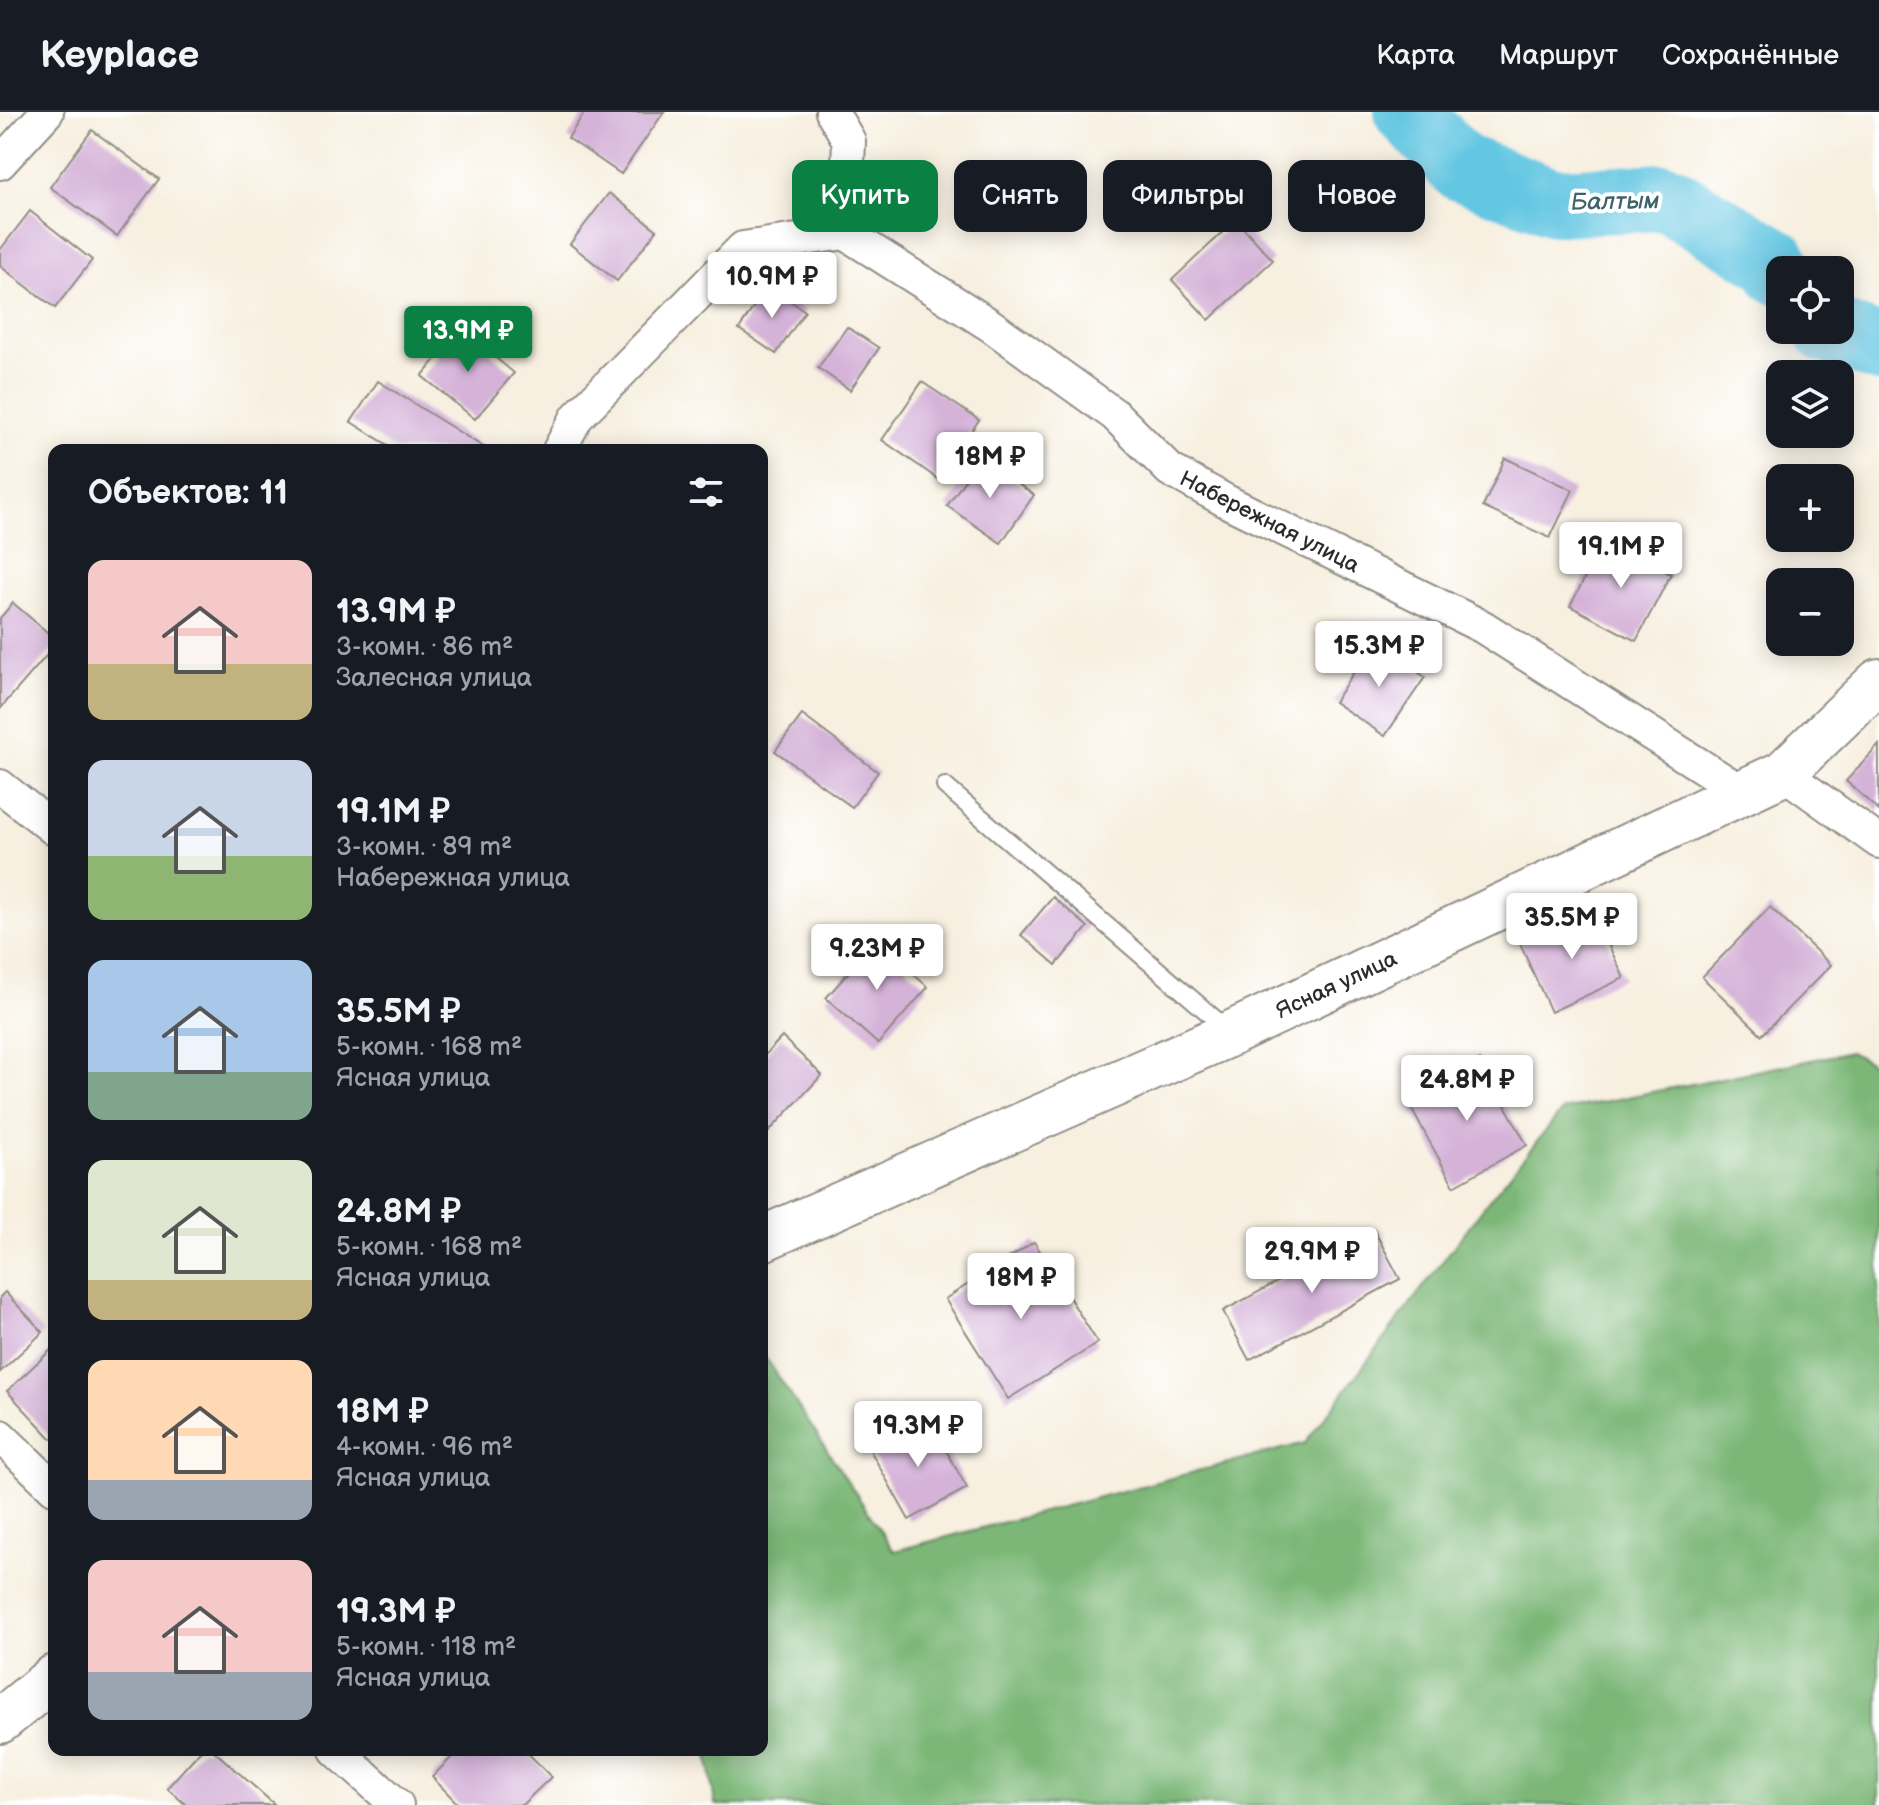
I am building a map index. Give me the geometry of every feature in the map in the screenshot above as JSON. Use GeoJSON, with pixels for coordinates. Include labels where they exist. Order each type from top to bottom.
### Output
{"type":"FeatureCollection","features":[{"type":"Feature","properties":{"kind":"main road","name":"Ясная улица"},"geometry":{"type":"LineString","coordinates":[[768,1236],[1232,1033],[1783,773],[1879,681]]}},
{"type":"Feature","properties":{"kind":"main road"},"geometry":{"type":"LineString","coordinates":[[0,1721],[48,1682]]}},
{"type":"Feature","properties":{"kind":"street"},"geometry":{"type":"LineString","coordinates":[[0,163],[47,112]]}},
{"type":"Feature","properties":{"kind":"street"},"geometry":{"type":"LineString","coordinates":[[562,444],[577,417],[743,248],[845,233],[849,141],[832,112]]}},
{"type":"Feature","properties":{"kind":"street","name":"Набережная улица"},"geometry":{"type":"LineString","coordinates":[[845,233],[990,325],[1115,415],[1170,470],[1228,502],[1483,627],[1742,792]]}},
{"type":"Feature","properties":{"kind":"street"},"geometry":{"type":"LineString","coordinates":[[1783,773],[1879,842]]}},
{"type":"Feature","properties":{"kind":"street"},"geometry":{"type":"LineString","coordinates":[[0,786],[48,824]]}},
{"type":"Feature","properties":{"kind":"street"},"geometry":{"type":"LineString","coordinates":[[0,1436],[48,1482]]}},
{"type":"Feature","properties":{"kind":"street"},"geometry":{"type":"LineString","coordinates":[[343,1756],[397,1805]]}},
{"type":"Feature","properties":{"kind":"lane"},"geometry":{"type":"LineString","coordinates":[[945,786],[1232,1033]]}},
{"type":"Feature","properties":{"kind":"green space"},"geometry":{"type":"Polygon","coordinates":[[[1850,1052],[1879,1067],[1879,1805],[715,1805],[708,1756],[768,1756],[768,1361],[894,1551],[1305,1443],[1489,1200],[1563,1110],[1850,1052]]]}},
{"type":"Feature","properties":{"kind":"building"},"geometry":{"type":"Polygon","coordinates":[[[585,112],[664,112],[621,174],[568,138],[585,112]]]}},
{"type":"Feature","properties":{"kind":"building"},"geometry":{"type":"Polygon","coordinates":[[[92,130],[159,179],[117,236],[50,187],[92,130]]]}},
{"type":"Feature","properties":{"kind":"building"},"geometry":{"type":"Polygon","coordinates":[[[609,193],[657,230],[617,281],[570,244],[609,193]]]}},
{"type":"Feature","properties":{"kind":"building"},"geometry":{"type":"Polygon","coordinates":[[[30,211],[92,260],[55,308],[0,266],[0,250],[30,211]]]}},
{"type":"Feature","properties":{"kind":"building"},"geometry":{"type":"Polygon","coordinates":[[[1223,232],[1247,232],[1273,260],[1209,320],[1172,280],[1223,232]]]}},
{"type":"Feature","properties":{"kind":"building"},"geometry":{"type":"Polygon","coordinates":[[[768,286],[805,311],[776,354],[739,329],[768,286]]]}},
{"type":"Feature","properties":{"kind":"building"},"geometry":{"type":"Polygon","coordinates":[[[847,327],[879,348],[850,390],[818,368],[847,327]]]}},
{"type":"Feature","properties":{"kind":"building"},"geometry":{"type":"Polygon","coordinates":[[[461,329],[514,373],[475,419],[422,376],[461,329]]]}},
{"type":"Feature","properties":{"kind":"building"},"geometry":{"type":"Polygon","coordinates":[[[378,381],[478,444],[386,444],[351,422],[378,381]]]}},
{"type":"Feature","properties":{"kind":"building"},"geometry":{"type":"Polygon","coordinates":[[[922,382],[979,420],[938,479],[882,440],[922,382]]]}},
{"type":"Feature","properties":{"kind":"building"},"geometry":{"type":"Polygon","coordinates":[[[980,458],[1034,495],[1001,543],[947,506],[980,458]]]}},
{"type":"Feature","properties":{"kind":"building"},"geometry":{"type":"Polygon","coordinates":[[[1505,458],[1573,490],[1550,538],[1483,507],[1505,458]]]}},
{"type":"Feature","properties":{"kind":"building"},"geometry":{"type":"Polygon","coordinates":[[[1605,540],[1671,574],[1636,641],[1570,606],[1605,540]]]}},
{"type":"Feature","properties":{"kind":"building"},"geometry":{"type":"Polygon","coordinates":[[[13,603],[48,633],[48,654],[0,709],[0,618],[13,603]]]}},
{"type":"Feature","properties":{"kind":"building"},"geometry":{"type":"Polygon","coordinates":[[[1374,642],[1425,677],[1385,736],[1334,702],[1374,642]]]}},
{"type":"Feature","properties":{"kind":"building"},"geometry":{"type":"Polygon","coordinates":[[[802,715],[878,772],[852,807],[775,751],[802,715]]]}},
{"type":"Feature","properties":{"kind":"building"},"geometry":{"type":"Polygon","coordinates":[[[1879,745],[1879,811],[1846,781],[1879,745]]]}},
{"type":"Feature","properties":{"kind":"building"},"geometry":{"type":"Polygon","coordinates":[[[1053,897],[1088,927],[1056,965],[1021,935],[1053,897]]]}},
{"type":"Feature","properties":{"kind":"building"},"geometry":{"type":"Polygon","coordinates":[[[1770,907],[1831,965],[1762,1035],[1702,977],[1770,907]]]}},
{"type":"Feature","properties":{"kind":"building"},"geometry":{"type":"Polygon","coordinates":[[[1592,910],[1624,978],[1551,1012],[1520,944],[1592,910]]]}},
{"type":"Feature","properties":{"kind":"building"},"geometry":{"type":"Polygon","coordinates":[[[876,941],[928,987],[878,1044],[826,998],[876,941]]]}},
{"type":"Feature","properties":{"kind":"building"},"geometry":{"type":"Polygon","coordinates":[[[782,1037],[822,1075],[768,1133],[768,1052],[782,1037]]]}},
{"type":"Feature","properties":{"kind":"building"},"geometry":{"type":"Polygon","coordinates":[[[1480,1060],[1527,1145],[1454,1186],[1407,1101],[1480,1060]]]}},
{"type":"Feature","properties":{"kind":"building"},"geometry":{"type":"Polygon","coordinates":[[[1374,1230],[1400,1279],[1249,1360],[1223,1311],[1374,1230]]]}},
{"type":"Feature","properties":{"kind":"building"},"geometry":{"type":"Polygon","coordinates":[[[1034,1242],[1098,1343],[1008,1399],[945,1299],[1034,1242]]]}},
{"type":"Feature","properties":{"kind":"building"},"geometry":{"type":"Polygon","coordinates":[[[5,1292],[43,1332],[0,1372],[0,1297],[5,1292]]]}},
{"type":"Feature","properties":{"kind":"building"},"geometry":{"type":"Polygon","coordinates":[[[48,1353],[48,1435],[7,1391],[48,1353]]]}},
{"type":"Feature","properties":{"kind":"building"},"geometry":{"type":"Polygon","coordinates":[[[928,1418],[967,1488],[909,1520],[870,1450],[928,1418]]]}},
{"type":"Feature","properties":{"kind":"building"},"geometry":{"type":"Polygon","coordinates":[[[196,1756],[220,1756],[275,1805],[186,1805],[167,1788],[196,1756]]]}},
{"type":"Feature","properties":{"kind":"building"},"geometry":{"type":"Polygon","coordinates":[[[453,1756],[531,1756],[551,1777],[522,1805],[459,1805],[432,1777],[453,1756]]]}},
{"type":"Feature","properties":{"kind":"waterway","name":"Балтым"},"geometry":{"type":"LineString","coordinates":[[1408,112],[1460,167],[1555,202],[1666,197],[1766,256]]}},
{"type":"Feature","properties":{"kind":"waterway","name":"Балтым"},"geometry":{"type":"LineString","coordinates":[[1854,340],[1879,349]]}}]}
